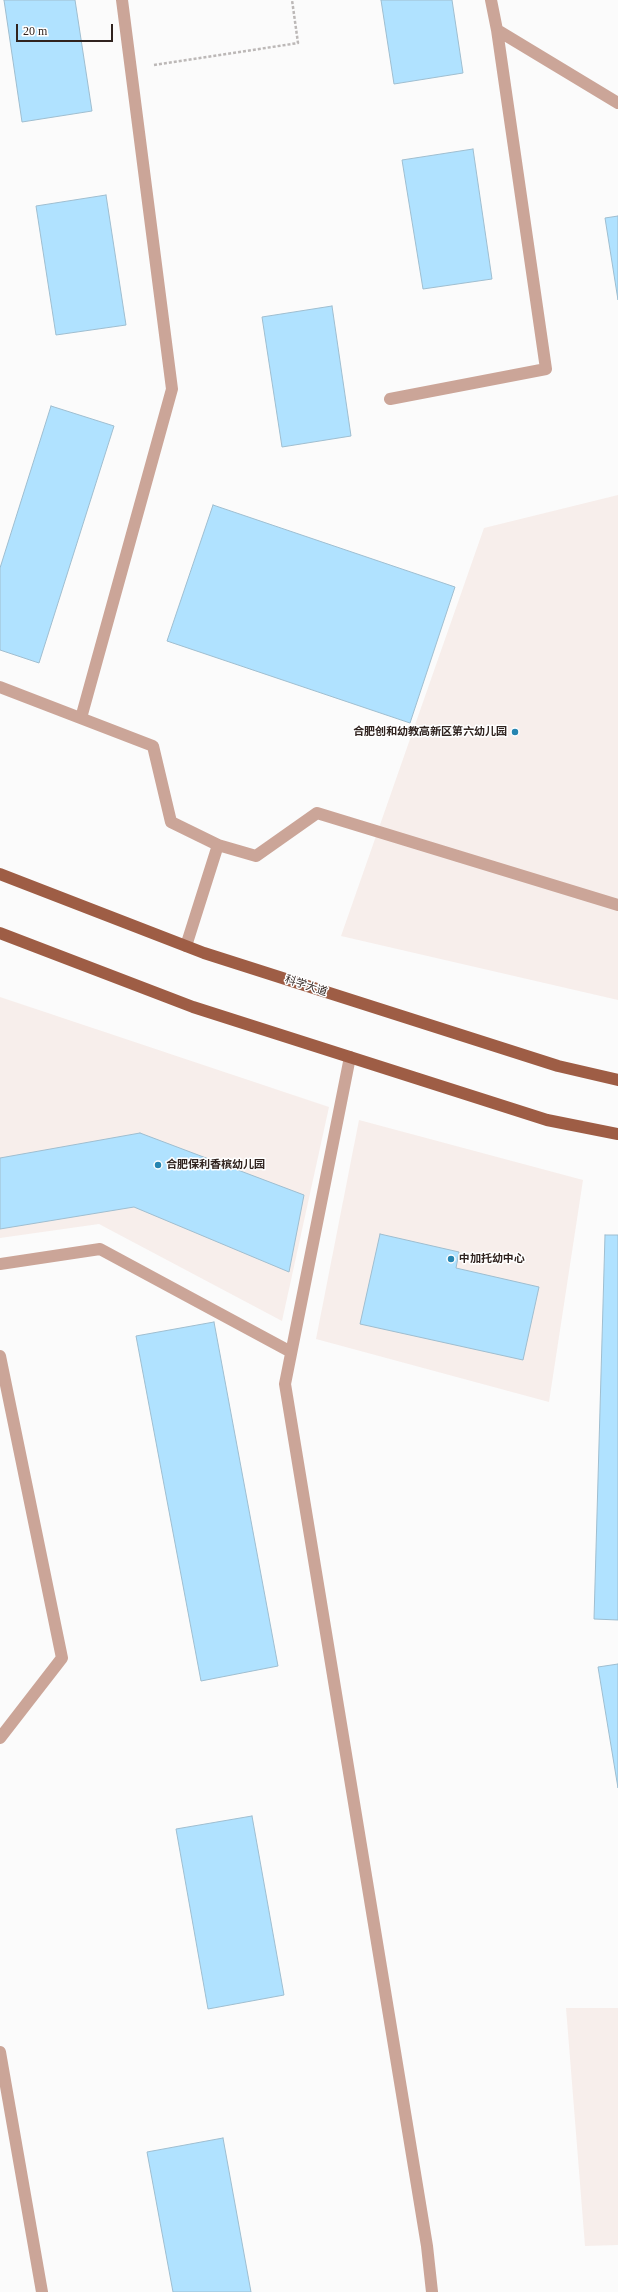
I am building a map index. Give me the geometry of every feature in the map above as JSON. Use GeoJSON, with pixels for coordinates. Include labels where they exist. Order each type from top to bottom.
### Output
{"type":"FeatureCollection","features":[{"type":"Feature","properties":{"kind":"main road","name":"科学大道"},"geometry":{"type":"LineString","coordinates":[[0,874],[186,946],[558,1066],[618,1080]]}},
{"type":"Feature","properties":{"kind":"main road"},"geometry":{"type":"LineString","coordinates":[[0,933],[193,1007],[547,1120],[618,1134]]}},
{"type":"Feature","properties":{"kind":"street"},"geometry":{"type":"LineString","coordinates":[[81,718],[172,389],[122,0]]}},
{"type":"Feature","properties":{"kind":"street"},"geometry":{"type":"LineString","coordinates":[[390,400],[546,369],[497,30],[491,0]]}},
{"type":"Feature","properties":{"kind":"street"},"geometry":{"type":"LineString","coordinates":[[497,30],[618,103]]}},
{"type":"Feature","properties":{"kind":"street"},"geometry":{"type":"LineString","coordinates":[[0,687],[153,746],[171,822],[218,845],[256,856],[317,813],[618,904]]}},
{"type":"Feature","properties":{"kind":"street"},"geometry":{"type":"LineString","coordinates":[[186,946],[218,845]]}},
{"type":"Feature","properties":{"kind":"street"},"geometry":{"type":"LineString","coordinates":[[350,1057],[285,1384],[427,2246],[432,2292]]}},
{"type":"Feature","properties":{"kind":"street"},"geometry":{"type":"LineString","coordinates":[[0,1264],[100,1249],[291,1352]]}},
{"type":"Feature","properties":{"kind":"street"},"geometry":{"type":"LineString","coordinates":[[0,1356],[62,1658],[0,1738]]}},
{"type":"Feature","properties":{"kind":"street"},"geometry":{"type":"LineString","coordinates":[[0,2052],[42,2292]]}},
{"type":"Feature","properties":{"kind":"path"},"geometry":{"type":"LineString","coordinates":[[130,69],[298,43],[292,0]]}},
{"type":"Feature","properties":{"kind":"shaded area","name":"合肥创和幼教高新区第六幼儿园"},"geometry":{"type":"Polygon","coordinates":[[[618,495],[618,1000],[341,936],[484,528],[618,495]]]}},
{"type":"Feature","properties":{"kind":"shaded area","name":"合肥保利香槟幼儿园"},"geometry":{"type":"Polygon","coordinates":[[[0,997],[329,1107],[282,1321],[99,1224],[0,1238],[0,997]]]}},
{"type":"Feature","properties":{"kind":"shaded area","name":"中加托幼中心"},"geometry":{"type":"Polygon","coordinates":[[[359,1120],[583,1180],[549,1402],[316,1339],[359,1120]]]}},
{"type":"Feature","properties":{"kind":"shaded area"},"geometry":{"type":"Polygon","coordinates":[[[566,2008],[618,2008],[618,2245],[585,2246],[566,2008]]]}},
{"type":"Feature","properties":{"kind":"building"},"geometry":{"type":"Polygon","coordinates":[[[4,0],[75,0],[92,111],[22,122],[4,0]]]}},
{"type":"Feature","properties":{"kind":"building"},"geometry":{"type":"Polygon","coordinates":[[[381,0],[452,0],[463,73],[394,84],[381,0]]]}},
{"type":"Feature","properties":{"kind":"building"},"geometry":{"type":"Polygon","coordinates":[[[473,149],[492,279],[423,289],[402,160],[473,149]]]}},
{"type":"Feature","properties":{"kind":"building"},"geometry":{"type":"Polygon","coordinates":[[[106,195],[126,325],[56,335],[36,206],[106,195]]]}},
{"type":"Feature","properties":{"kind":"building"},"geometry":{"type":"Polygon","coordinates":[[[618,216],[618,300],[605,218],[618,216]]]}},
{"type":"Feature","properties":{"kind":"building"},"geometry":{"type":"Polygon","coordinates":[[[332,306],[351,436],[282,447],[262,317],[332,306]]]}},
{"type":"Feature","properties":{"kind":"building"},"geometry":{"type":"Polygon","coordinates":[[[51,406],[114,426],[39,663],[0,650],[0,568],[51,406]]]}},
{"type":"Feature","properties":{"kind":"building"},"geometry":{"type":"Polygon","coordinates":[[[213,505],[455,587],[410,723],[167,641],[213,505]]]}},
{"type":"Feature","properties":{"kind":"building"},"geometry":{"type":"Polygon","coordinates":[[[140,1133],[304,1195],[289,1272],[134,1207],[0,1229],[0,1158],[140,1133]]]}},
{"type":"Feature","properties":{"kind":"building"},"geometry":{"type":"Polygon","coordinates":[[[380,1234],[459,1252],[456,1268],[539,1287],[523,1360],[360,1324],[380,1234]]]}},
{"type":"Feature","properties":{"kind":"building"},"geometry":{"type":"Polygon","coordinates":[[[605,1235],[618,1235],[618,1620],[594,1619],[605,1235]]]}},
{"type":"Feature","properties":{"kind":"building"},"geometry":{"type":"Polygon","coordinates":[[[214,1322],[278,1666],[201,1681],[136,1336],[214,1322]]]}},
{"type":"Feature","properties":{"kind":"building"},"geometry":{"type":"Polygon","coordinates":[[[618,1664],[618,1788],[598,1667],[618,1664]]]}},
{"type":"Feature","properties":{"kind":"building"},"geometry":{"type":"Polygon","coordinates":[[[252,1816],[284,1995],[208,2009],[176,1829],[252,1816]]]}},
{"type":"Feature","properties":{"kind":"building"},"geometry":{"type":"Polygon","coordinates":[[[223,2138],[251,2292],[173,2292],[147,2152],[223,2138]]]}},
{"type":"Feature","properties":{"kind":"place","name":"合肥创和幼教高新区第六幼儿园"},"geometry":{"type":"Point","coordinates":[515,732]}},
{"type":"Feature","properties":{"kind":"place","name":"合肥保利香槟幼儿园"},"geometry":{"type":"Point","coordinates":[158,1165]}},
{"type":"Feature","properties":{"kind":"place","name":"中加托幼中心"},"geometry":{"type":"Point","coordinates":[451,1259]}}]}
